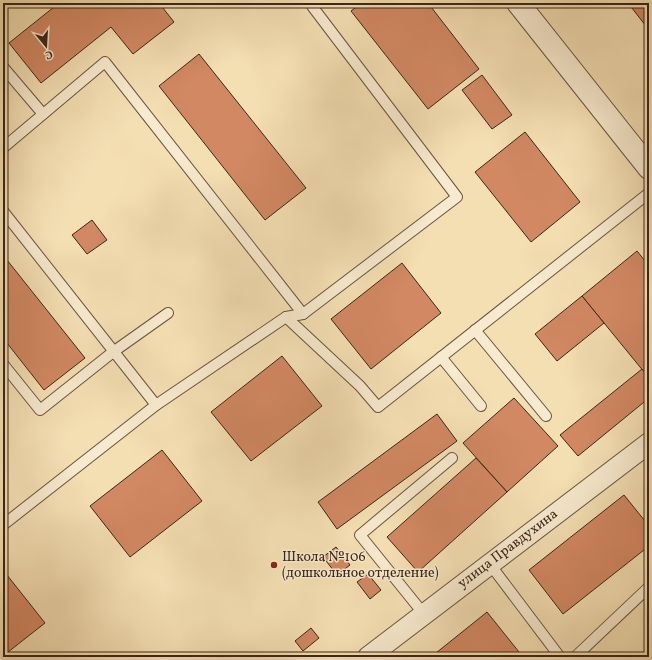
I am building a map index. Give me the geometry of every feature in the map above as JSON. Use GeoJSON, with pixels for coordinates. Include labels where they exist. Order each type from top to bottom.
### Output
{"type":"FeatureCollection","features":[{"type":"Feature","properties":{"kind":"street"},"geometry":{"type":"LineString","coordinates":[[518,3],[649,168]]}},
{"type":"Feature","properties":{"kind":"street","name":"улица Правдухина"},"geometry":{"type":"LineString","coordinates":[[368,657],[423,613],[649,443]]}},
{"type":"Feature","properties":{"kind":"lane"},"geometry":{"type":"LineString","coordinates":[[3,525],[156,405],[286,317],[303,314],[457,196],[312,6],[316,3]]}},
{"type":"Feature","properties":{"kind":"lane"},"geometry":{"type":"LineString","coordinates":[[3,148],[105,62],[303,314]]}},
{"type":"Feature","properties":{"kind":"lane"},"geometry":{"type":"LineString","coordinates":[[3,67],[44,114]]}},
{"type":"Feature","properties":{"kind":"lane"},"geometry":{"type":"LineString","coordinates":[[286,317],[360,386],[378,406],[649,194]]}},
{"type":"Feature","properties":{"kind":"lane"},"geometry":{"type":"LineString","coordinates":[[3,211],[156,405]]}},
{"type":"Feature","properties":{"kind":"lane"},"geometry":{"type":"LineString","coordinates":[[3,364],[40,410],[113,352],[168,313]]}},
{"type":"Feature","properties":{"kind":"lane"},"geometry":{"type":"LineString","coordinates":[[475,330],[546,416]]}},
{"type":"Feature","properties":{"kind":"lane"},"geometry":{"type":"LineString","coordinates":[[442,357],[481,406]]}},
{"type":"Feature","properties":{"kind":"lane"},"geometry":{"type":"LineString","coordinates":[[423,613],[360,535],[452,458]]}},
{"type":"Feature","properties":{"kind":"lane"},"geometry":{"type":"LineString","coordinates":[[489,563],[560,657]]}},
{"type":"Feature","properties":{"kind":"lane"},"geometry":{"type":"LineString","coordinates":[[575,657],[649,587]]}},
{"type":"Feature","properties":{"kind":"building"},"geometry":{"type":"Polygon","coordinates":[[[59,3],[159,3],[174,22],[133,54],[111,27],[41,83],[9,43],[59,3]]]}},
{"type":"Feature","properties":{"kind":"building"},"geometry":{"type":"Polygon","coordinates":[[[362,3],[428,3],[479,69],[428,109],[351,11],[362,3]]]}},
{"type":"Feature","properties":{"kind":"building"},"geometry":{"type":"Polygon","coordinates":[[[628,3],[649,3],[649,30],[628,3]]]}},
{"type":"Feature","properties":{"kind":"building"},"geometry":{"type":"Polygon","coordinates":[[[199,54],[306,188],[265,220],[159,86],[199,54]]]}},
{"type":"Feature","properties":{"kind":"building"},"geometry":{"type":"Polygon","coordinates":[[[482,75],[512,115],[492,129],[462,90],[482,75]]]}},
{"type":"Feature","properties":{"kind":"building"},"geometry":{"type":"Polygon","coordinates":[[[525,132],[580,202],[531,242],[475,172],[525,132]]]}},
{"type":"Feature","properties":{"kind":"building"},"geometry":{"type":"Polygon","coordinates":[[[92,220],[107,240],[87,254],[72,235],[92,220]]]}},
{"type":"Feature","properties":{"kind":"building"},"geometry":{"type":"Polygon","coordinates":[[[637,251],[649,266],[649,378],[582,296],[637,251]]]}},
{"type":"Feature","properties":{"kind":"building"},"geometry":{"type":"Polygon","coordinates":[[[3,255],[85,358],[44,390],[3,338],[3,255]]]}},
{"type":"Feature","properties":{"kind":"building"},"geometry":{"type":"Polygon","coordinates":[[[402,263],[441,313],[371,369],[331,319],[402,263]]]}},
{"type":"Feature","properties":{"kind":"building"},"geometry":{"type":"Polygon","coordinates":[[[582,296],[604,323],[557,361],[535,334],[582,296]]]}},
{"type":"Feature","properties":{"kind":"building"},"geometry":{"type":"Polygon","coordinates":[[[282,356],[322,406],[251,461],[211,412],[282,356]]]}},
{"type":"Feature","properties":{"kind":"building"},"geometry":{"type":"Polygon","coordinates":[[[642,369],[649,378],[649,398],[578,456],[560,435],[642,369]]]}},
{"type":"Feature","properties":{"kind":"building"},"geometry":{"type":"Polygon","coordinates":[[[514,398],[558,446],[507,492],[463,443],[514,398]]]}},
{"type":"Feature","properties":{"kind":"building"},"geometry":{"type":"Polygon","coordinates":[[[437,414],[457,441],[337,529],[318,502],[437,414]]]}},
{"type":"Feature","properties":{"kind":"building"},"geometry":{"type":"Polygon","coordinates":[[[162,450],[202,501],[130,557],[90,506],[162,450]]]}},
{"type":"Feature","properties":{"kind":"building"},"geometry":{"type":"Polygon","coordinates":[[[476,458],[507,492],[418,572],[387,537],[476,458]]]}},
{"type":"Feature","properties":{"kind":"building"},"geometry":{"type":"Polygon","coordinates":[[[624,495],[649,526],[649,546],[563,614],[529,570],[624,495]]]}},
{"type":"Feature","properties":{"kind":"building"},"geometry":{"type":"Polygon","coordinates":[[[336,547],[350,565],[337,575],[323,557],[336,547]]]}},
{"type":"Feature","properties":{"kind":"building"},"geometry":{"type":"Polygon","coordinates":[[[3,570],[45,623],[3,656],[3,570]]]}},
{"type":"Feature","properties":{"kind":"building"},"geometry":{"type":"Polygon","coordinates":[[[368,574],[381,590],[370,599],[357,582],[368,574]]]}},
{"type":"Feature","properties":{"kind":"building"},"geometry":{"type":"Polygon","coordinates":[[[487,612],[523,657],[431,657],[487,612]]]}},
{"type":"Feature","properties":{"kind":"building"},"geometry":{"type":"Polygon","coordinates":[[[311,628],[319,638],[303,651],[295,641],[311,628]]]}},
{"type":"Feature","properties":{"kind":"place","name":"Школа №106 (дошкольное отделение)"},"geometry":{"type":"Point","coordinates":[274,565]}}]}
